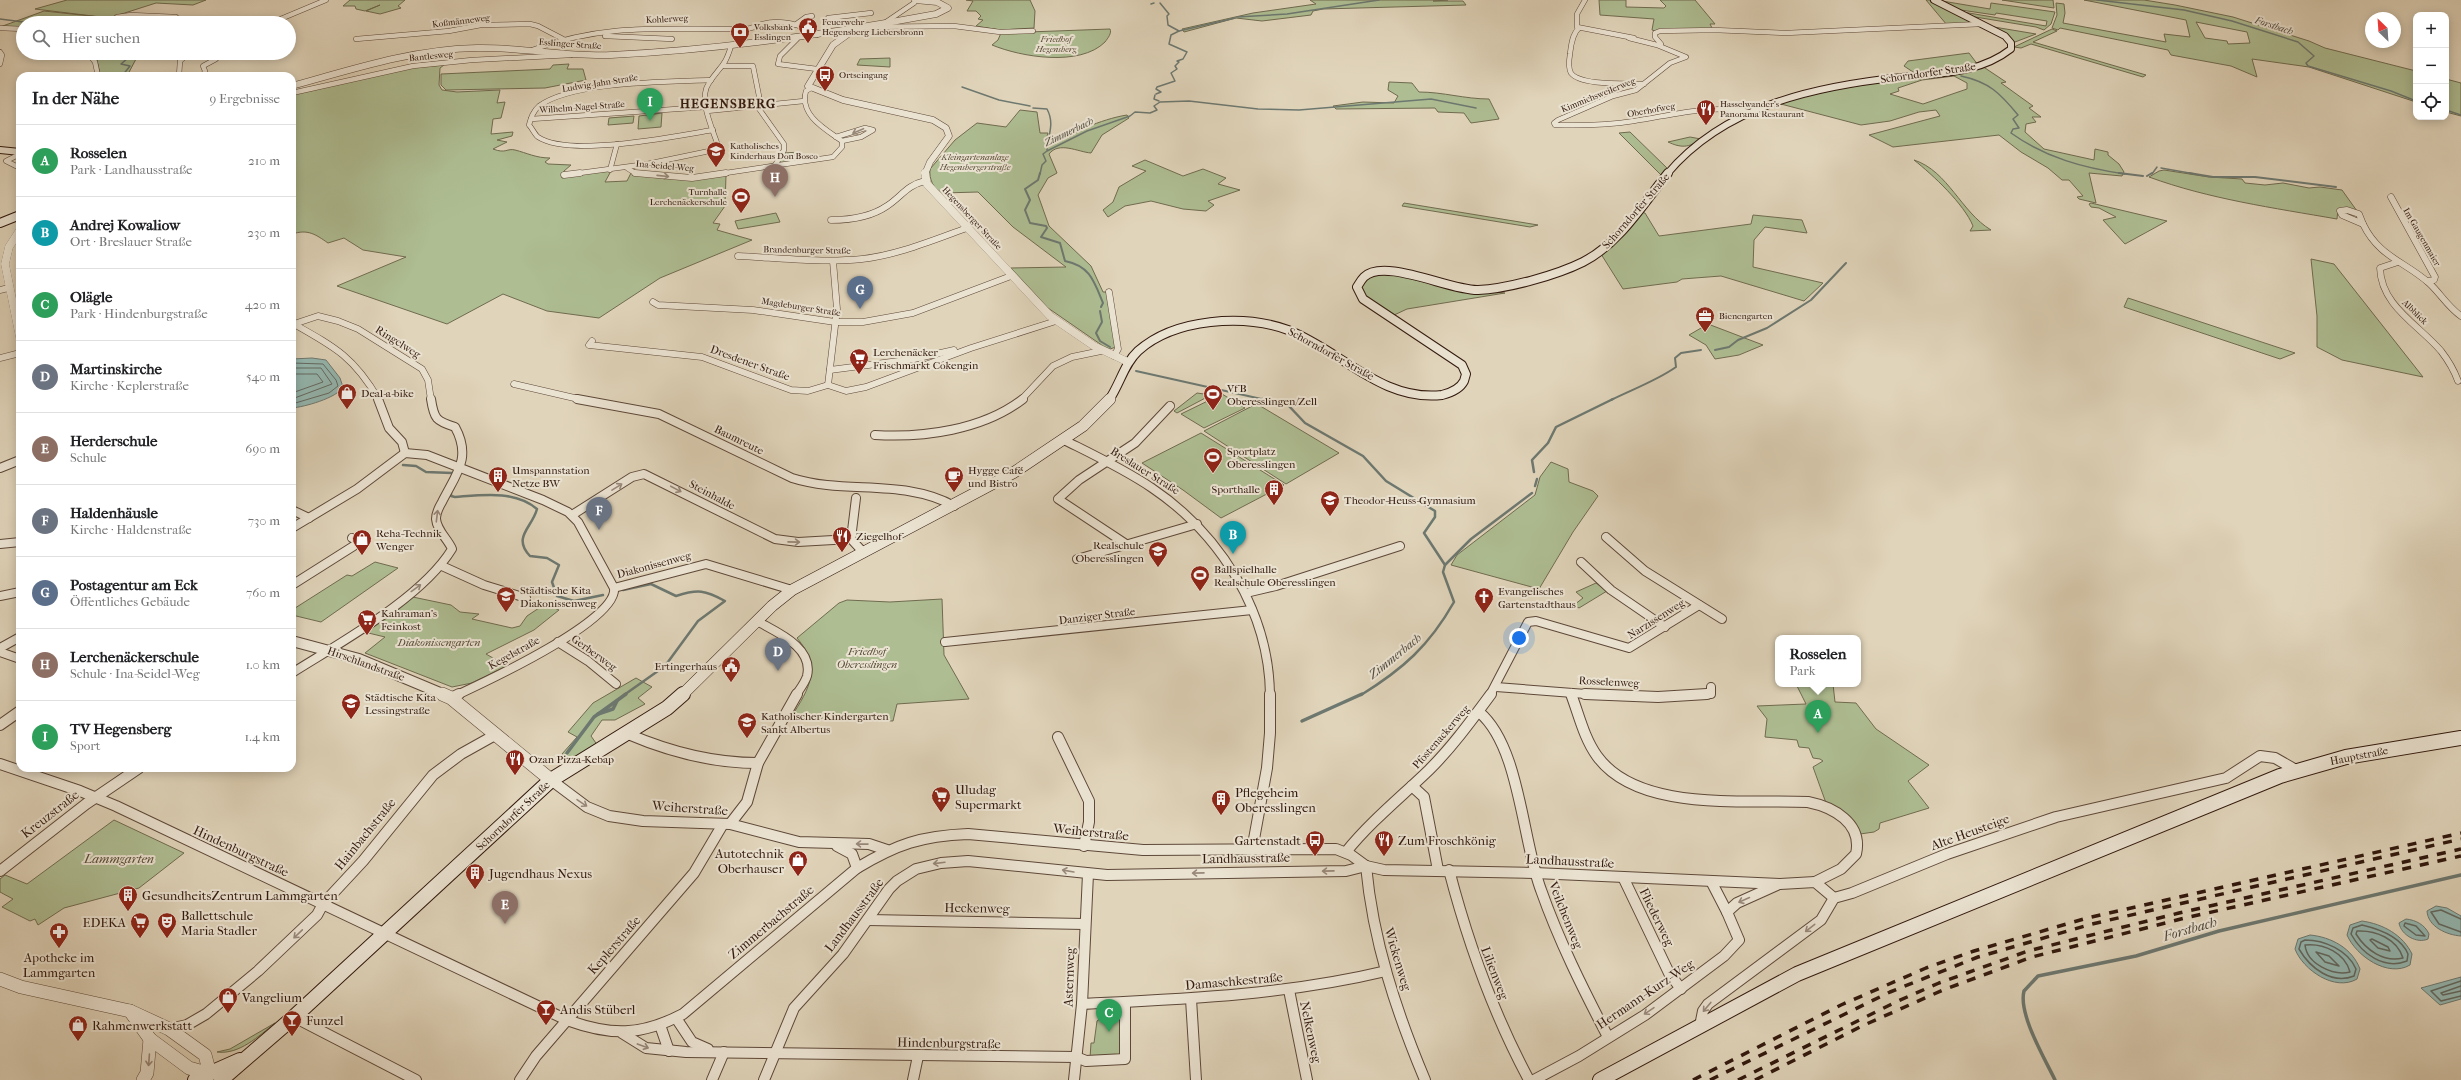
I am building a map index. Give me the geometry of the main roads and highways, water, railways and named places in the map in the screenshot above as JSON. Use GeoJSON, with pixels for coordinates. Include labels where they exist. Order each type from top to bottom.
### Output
{"type":"FeatureCollection","features":[{"type":"Feature","properties":{"kind":"main road","name":"Schorndorfer Straße"},"geometry":{"type":"LineString","coordinates":[[194,1080],[215,1078],[254,1052],[294,1017],[551,780],[628,734],[679,699],[757,621],[792,590],[1015,474],[1064,440],[1095,415],[1111,398],[1128,362],[1147,345],[1178,330],[1217,322],[1250,322],[1271,325],[1301,335],[1401,392],[1426,396],[1450,393],[1464,382],[1465,372],[1462,365],[1363,299],[1357,289],[1361,280],[1376,273],[1399,271],[1456,288],[1480,290],[1530,280],[1576,265],[1597,254],[1610,243],[1685,154],[1749,112],[1775,102],[1853,85],[1899,77],[1964,70],[1987,63],[2007,53],[2012,44],[2005,36],[1934,0]]}},
{"type":"Feature","properties":{"kind":"main road"},"geometry":{"type":"LineString","coordinates":[[0,150],[16,152]]}},
{"type":"Feature","properties":{"kind":"main road"},"geometry":{"type":"LineString","coordinates":[[0,223],[16,217]]}},
{"type":"Feature","properties":{"kind":"main road","name":"Hauptstraße"},"geometry":{"type":"LineString","coordinates":[[1600,1080],[1797,974],[2260,784],[2296,770],[2355,756],[2461,738]]}},
{"type":"Feature","properties":{"kind":"water"},"geometry":{"type":"Polygon","coordinates":[[[312,358],[326,360],[340,378],[343,387],[334,395],[312,404],[296,407],[296,359],[312,358]]]}},
{"type":"Feature","properties":{"kind":"water"},"geometry":{"type":"Polygon","coordinates":[[[2436,906],[2447,908],[2461,916],[2461,936],[2444,932],[2431,922],[2427,911],[2436,906]]]}},
{"type":"Feature","properties":{"kind":"water"},"geometry":{"type":"Polygon","coordinates":[[[2406,919],[2413,920],[2423,926],[2429,934],[2428,939],[2419,940],[2406,935],[2399,923],[2406,919]]]}},
{"type":"Feature","properties":{"kind":"water"},"geometry":{"type":"Polygon","coordinates":[[[2362,921],[2370,922],[2385,928],[2398,936],[2412,954],[2410,965],[2392,969],[2374,963],[2365,957],[2351,943],[2347,935],[2350,925],[2362,921]]]}},
{"type":"Feature","properties":{"kind":"water"},"geometry":{"type":"Polygon","coordinates":[[[2310,935],[2333,941],[2352,955],[2360,969],[2357,979],[2339,983],[2321,977],[2312,971],[2299,957],[2295,949],[2298,939],[2310,935]]]}},
{"type":"Feature","properties":{"kind":"water"},"geometry":{"type":"Polygon","coordinates":[[[2461,977],[2461,999],[2440,1005],[2421,988],[2461,977]]]}},
{"type":"Feature","properties":{"kind":"waterway"},"geometry":{"type":"LineString","coordinates":[[1237,17],[1287,14],[1379,0]]}},
{"type":"Feature","properties":{"kind":"waterway","name":"Forstbach"},"geometry":{"type":"LineString","coordinates":[[2097,0],[2184,10],[2232,21],[2298,42],[2314,56],[2306,63],[2308,66],[2391,91],[2413,100]]}},
{"type":"Feature","properties":{"kind":"waterway"},"geometry":{"type":"LineString","coordinates":[[1160,3],[1169,14],[1167,16],[1168,25],[1179,31]]}},
{"type":"Feature","properties":{"kind":"waterway"},"geometry":{"type":"LineString","coordinates":[[1179,31],[1235,18]]}},
{"type":"Feature","properties":{"kind":"waterway"},"geometry":{"type":"LineString","coordinates":[[0,19],[16,21]]}},
{"type":"Feature","properties":{"kind":"waterway"},"geometry":{"type":"LineString","coordinates":[[1156,94],[1161,92],[1156,89],[1157,87],[1175,81],[1171,73],[1177,69],[1175,66],[1179,62],[1177,61],[1183,59],[1187,52],[1169,44],[1171,35],[1179,31]]}},
{"type":"Feature","properties":{"kind":"waterway"},"geometry":{"type":"LineString","coordinates":[[125,72],[130,66],[121,64],[126,60]]}},
{"type":"Feature","properties":{"kind":"waterway"},"geometry":{"type":"LineString","coordinates":[[1961,76],[1971,78],[1987,85],[2005,100],[2018,115],[2013,119],[2019,128],[2013,129],[2011,133],[2024,142],[2066,161],[2095,169],[2119,173]]}},
{"type":"Feature","properties":{"kind":"waterway"},"geometry":{"type":"LineString","coordinates":[[962,87],[999,100],[1030,106]]}},
{"type":"Feature","properties":{"kind":"waterway"},"geometry":{"type":"LineString","coordinates":[[1155,95],[1154,99],[1159,101]]}},
{"type":"Feature","properties":{"kind":"waterway"},"geometry":{"type":"LineString","coordinates":[[1040,174],[1042,165],[1046,161],[1043,154],[1047,151],[1087,131],[1130,116],[1135,112],[1150,113],[1157,110],[1154,106],[1160,102],[1189,101],[1258,109],[1299,110],[1431,99],[1476,108]]}},
{"type":"Feature","properties":{"kind":"waterway"},"geometry":{"type":"LineString","coordinates":[[1033,108],[1047,109],[1049,114],[1051,125],[1047,150]]}},
{"type":"Feature","properties":{"kind":"waterway","name":"Forstbach"},"geometry":{"type":"LineString","coordinates":[[2449,111],[2461,115]]}},
{"type":"Feature","properties":{"kind":"waterway"},"geometry":{"type":"LineString","coordinates":[[2152,174],[2157,167]]}},
{"type":"Feature","properties":{"kind":"waterway"},"geometry":{"type":"LineString","coordinates":[[2161,168],[2195,174]]}},
{"type":"Feature","properties":{"kind":"waterway","name":"Zimmerbach"},"geometry":{"type":"LineString","coordinates":[[1040,173],[1038,180],[1025,189],[1030,200],[1025,210],[1030,223],[1046,226],[1047,228],[1041,237],[1060,243],[1065,261],[1073,263],[1086,271],[1094,281],[1097,288],[1103,303],[1101,307]]}},
{"type":"Feature","properties":{"kind":"waterway"},"geometry":{"type":"LineString","coordinates":[[2119,173],[2143,176]]}},
{"type":"Feature","properties":{"kind":"waterway"},"geometry":{"type":"LineString","coordinates":[[2119,173],[2125,174]]}},
{"type":"Feature","properties":{"kind":"waterway"},"geometry":{"type":"LineString","coordinates":[[2147,176],[2152,173]]}},
{"type":"Feature","properties":{"kind":"waterway"},"geometry":{"type":"LineString","coordinates":[[2189,173],[2195,174]]}},
{"type":"Feature","properties":{"kind":"waterway"},"geometry":{"type":"LineString","coordinates":[[2195,174],[2213,177],[2255,177],[2336,187]]}},
{"type":"Feature","properties":{"kind":"waterway"},"geometry":{"type":"LineString","coordinates":[[1715,350],[1729,347],[1738,340],[1767,328],[1811,300],[1846,263]]}},
{"type":"Feature","properties":{"kind":"waterway","name":"Zimmerbach"},"geometry":{"type":"LineString","coordinates":[[1100,311],[1102,322],[1096,333],[1100,341],[1110,347]]}},
{"type":"Feature","properties":{"kind":"waterway"},"geometry":{"type":"LineString","coordinates":[[1611,400],[1652,381],[1676,367],[1675,358],[1681,353],[1701,350]]}},
{"type":"Feature","properties":{"kind":"waterway","name":"Zimmerbach"},"geometry":{"type":"LineString","coordinates":[[1136,371],[1266,400]]}},
{"type":"Feature","properties":{"kind":"waterway","name":"Zimmerbach"},"geometry":{"type":"LineString","coordinates":[[1262,399],[1288,405],[1305,423],[1363,456],[1386,481],[1435,511],[1435,517],[1424,533],[1445,565]]}},
{"type":"Feature","properties":{"kind":"waterway"},"geometry":{"type":"LineString","coordinates":[[1534,472],[1532,460],[1548,443],[1556,427],[1613,399]]}},
{"type":"Feature","properties":{"kind":"waterway"},"geometry":{"type":"LineString","coordinates":[[403,465],[416,466],[426,472],[452,473]]}},
{"type":"Feature","properties":{"kind":"waterway"},"geometry":{"type":"LineString","coordinates":[[1535,486],[1537,479]]}},
{"type":"Feature","properties":{"kind":"waterway"},"geometry":{"type":"LineString","coordinates":[[451,493],[451,496],[455,497],[487,495],[509,496],[528,503],[537,509],[535,516],[525,532],[523,543],[530,556],[547,558],[559,565],[552,582],[557,596],[574,601],[603,595]]}},
{"type":"Feature","properties":{"kind":"waterway"},"geometry":{"type":"LineString","coordinates":[[1445,565],[1471,539],[1532,493]]}},
{"type":"Feature","properties":{"kind":"waterway","name":"Zimmerbach"},"geometry":{"type":"LineString","coordinates":[[1361,695],[1390,676],[1414,655],[1425,644],[1445,618],[1454,602],[1443,572],[1445,565]]}},
{"type":"Feature","properties":{"kind":"waterway"},"geometry":{"type":"LineString","coordinates":[[623,590],[651,584],[676,596],[690,592],[701,592],[725,601],[698,621],[665,666],[624,695]]}},
{"type":"Feature","properties":{"kind":"waterway"},"geometry":{"type":"LineString","coordinates":[[598,714],[626,694]]}},
{"type":"Feature","properties":{"kind":"waterway","name":"Zimmerbach"},"geometry":{"type":"LineString","coordinates":[[1302,721],[1362,694]]}},
{"type":"Feature","properties":{"kind":"waterway"},"geometry":{"type":"LineString","coordinates":[[598,714],[613,709],[617,701]]}},
{"type":"Feature","properties":{"kind":"waterway"},"geometry":{"type":"LineString","coordinates":[[567,753],[594,717],[598,714]]}},
{"type":"Feature","properties":{"kind":"waterway","name":"Forstbach"},"geometry":{"type":"LineString","coordinates":[[2055,1080],[2039,1049],[2029,1024],[2023,1001],[2024,991],[2038,976],[2136,956],[2219,931],[2461,875]]}},
{"type":"Feature","properties":{"kind":"railway"},"geometry":{"type":"LineString","coordinates":[[1693,1080],[1841,1005],[1926,968],[1974,951],[2087,918],[2461,833]]}},
{"type":"Feature","properties":{"kind":"railway"},"geometry":{"type":"LineString","coordinates":[[1710,1080],[1890,992],[1978,957],[2092,924],[2461,839]]}},
{"type":"Feature","properties":{"kind":"railway"},"geometry":{"type":"LineString","coordinates":[[1738,1080],[1898,1001],[1939,983],[2028,951],[2179,913],[2461,849]]}},
{"type":"Feature","properties":{"kind":"railway"},"geometry":{"type":"LineString","coordinates":[[1755,1080],[1862,1026],[1943,990],[2032,957],[2185,918],[2461,856]]}},
{"type":"Feature","properties":{"kind":"place","name":"Feuerwehr Hegensberg-Liebersbronn"},"geometry":{"type":"Point","coordinates":[808,44]}},
{"type":"Feature","properties":{"kind":"place","name":"Volksbank Esslingen"},"geometry":{"type":"Point","coordinates":[740,49]}},
{"type":"Feature","properties":{"kind":"place","name":"Ortseingang"},"geometry":{"type":"Point","coordinates":[825,92]}},
{"type":"Feature","properties":{"kind":"place","name":"TV Hegensberg"},"geometry":{"type":"Point","coordinates":[650,121]}},
{"type":"Feature","properties":{"kind":"place","name":"Hasselwander's Panorama-Restaurant"},"geometry":{"type":"Point","coordinates":[1706,126]}},
{"type":"Feature","properties":{"kind":"place","name":"Katholisches Kinderhaus Don Bosco"},"geometry":{"type":"Point","coordinates":[716,168]}},
{"type":"Feature","properties":{"kind":"place","name":"Lerchenäckerschule"},"geometry":{"type":"Point","coordinates":[775,197]}},
{"type":"Feature","properties":{"kind":"place","name":"Turnhalle Lerchenäckerschule"},"geometry":{"type":"Point","coordinates":[741,214]}},
{"type":"Feature","properties":{"kind":"place","name":"Postagentur am Eck"},"geometry":{"type":"Point","coordinates":[860,309]}},
{"type":"Feature","properties":{"kind":"place","name":"Bienengarten"},"geometry":{"type":"Point","coordinates":[1705,333]}},
{"type":"Feature","properties":{"kind":"place","name":"Lerchenäcker Frischmarkt Cokengin"},"geometry":{"type":"Point","coordinates":[859,375]}},
{"type":"Feature","properties":{"kind":"place","name":"Deal-a-bike"},"geometry":{"type":"Point","coordinates":[347,410]}},
{"type":"Feature","properties":{"kind":"place","name":"VfB Oberesslingen/Zell"},"geometry":{"type":"Point","coordinates":[1213,411]}},
{"type":"Feature","properties":{"kind":"place","name":"Sportplatz Oberesslingen"},"geometry":{"type":"Point","coordinates":[1213,474]}},
{"type":"Feature","properties":{"kind":"place","name":"Umspannstation Netze BW"},"geometry":{"type":"Point","coordinates":[498,493]}},
{"type":"Feature","properties":{"kind":"place","name":"Hygge Café und Bistro"},"geometry":{"type":"Point","coordinates":[954,493]}},
{"type":"Feature","properties":{"kind":"place","name":"Sporthalle"},"geometry":{"type":"Point","coordinates":[1274,506]}},
{"type":"Feature","properties":{"kind":"place","name":"Theodor-Heuss-Gymnasium"},"geometry":{"type":"Point","coordinates":[1330,517]}},
{"type":"Feature","properties":{"kind":"place","name":"Haldenhäusle"},"geometry":{"type":"Point","coordinates":[599,530]}},
{"type":"Feature","properties":{"kind":"place","name":"Ziegelhof"},"geometry":{"type":"Point","coordinates":[842,553]}},
{"type":"Feature","properties":{"kind":"place","name":"Andrej Kowaliow"},"geometry":{"type":"Point","coordinates":[1233,554]}},
{"type":"Feature","properties":{"kind":"place","name":"Reha-Technik Wenger"},"geometry":{"type":"Point","coordinates":[362,556]}},
{"type":"Feature","properties":{"kind":"place","name":"Realschule Oberesslingen"},"geometry":{"type":"Point","coordinates":[1158,568]}},
{"type":"Feature","properties":{"kind":"place","name":"Ballspielhalle Realschule Oberesslingen"},"geometry":{"type":"Point","coordinates":[1200,592]}},
{"type":"Feature","properties":{"kind":"place","name":"Städtische Kita Diakonissenweg"},"geometry":{"type":"Point","coordinates":[506,613]}},
{"type":"Feature","properties":{"kind":"place","name":"Evangelisches Gartenstadthaus"},"geometry":{"type":"Point","coordinates":[1484,614]}},
{"type":"Feature","properties":{"kind":"place","name":"Kahraman's Feinkost"},"geometry":{"type":"Point","coordinates":[367,636]}},
{"type":"Feature","properties":{"kind":"place","name":"Martinskirche"},"geometry":{"type":"Point","coordinates":[778,671]}},
{"type":"Feature","properties":{"kind":"place","name":"Ertingerhaus"},"geometry":{"type":"Point","coordinates":[731,683]}},
{"type":"Feature","properties":{"kind":"place","name":"Städtische Kita Lessingstraße"},"geometry":{"type":"Point","coordinates":[351,720]}},
{"type":"Feature","properties":{"kind":"place","name":"Rosselen"},"geometry":{"type":"Point","coordinates":[1818,733]}},
{"type":"Feature","properties":{"kind":"place","name":"Katholischer Kindergarten Sankt Albertus"},"geometry":{"type":"Point","coordinates":[747,739]}},
{"type":"Feature","properties":{"kind":"place","name":"Ozan Pizza-Kebap"},"geometry":{"type":"Point","coordinates":[515,776]}},
{"type":"Feature","properties":{"kind":"place","name":"Uludag Supermarkt"},"geometry":{"type":"Point","coordinates":[941,813]}},
{"type":"Feature","properties":{"kind":"place","name":"Pflegeheim Oberesslingen"},"geometry":{"type":"Point","coordinates":[1221,816]}},
{"type":"Feature","properties":{"kind":"place","name":"Gartenstadt"},"geometry":{"type":"Point","coordinates":[1315,857]}},
{"type":"Feature","properties":{"kind":"place","name":"Zum Froschkönig"},"geometry":{"type":"Point","coordinates":[1384,857]}},
{"type":"Feature","properties":{"kind":"place","name":"Autotechnik Oberhauser"},"geometry":{"type":"Point","coordinates":[798,877]}},
{"type":"Feature","properties":{"kind":"place","name":"Jugendhaus Nexus"},"geometry":{"type":"Point","coordinates":[475,890]}},
{"type":"Feature","properties":{"kind":"place","name":"GesundheitsZentrum Lammgarten"},"geometry":{"type":"Point","coordinates":[128,912]}},
{"type":"Feature","properties":{"kind":"place","name":"Herderschule"},"geometry":{"type":"Point","coordinates":[505,924]}},
{"type":"Feature","properties":{"kind":"place","name":"EDEKA"},"geometry":{"type":"Point","coordinates":[140,939]}},
{"type":"Feature","properties":{"kind":"place","name":"Ballettschule Maria Stadler"},"geometry":{"type":"Point","coordinates":[167,939]}},
{"type":"Feature","properties":{"kind":"place","name":"Apotheke im Lammgarten"},"geometry":{"type":"Point","coordinates":[59,949]}},
{"type":"Feature","properties":{"kind":"place","name":"Vangelium"},"geometry":{"type":"Point","coordinates":[228,1014]}},
{"type":"Feature","properties":{"kind":"place","name":"Andis Stüberl"},"geometry":{"type":"Point","coordinates":[546,1026]}},
{"type":"Feature","properties":{"kind":"place","name":"Olägle"},"geometry":{"type":"Point","coordinates":[1109,1032]}},
{"type":"Feature","properties":{"kind":"place","name":"Funzel"},"geometry":{"type":"Point","coordinates":[292,1037]}},
{"type":"Feature","properties":{"kind":"place","name":"Rahmenwerkstatt"},"geometry":{"type":"Point","coordinates":[78,1042]}},
{"type":"Feature","properties":{"kind":"district","name":"HEGENSBERG"},"geometry":{"type":"Point","coordinates":[728,103]}},
{"type":"Feature","properties":{"kind":"park label","name":"Friedhof Hegensberg"},"geometry":{"type":"Point","coordinates":[1056,44]}},
{"type":"Feature","properties":{"kind":"park label","name":"Kleingartenanlage Hegensbergerstraße"},"geometry":{"type":"Point","coordinates":[975,162]}},
{"type":"Feature","properties":{"kind":"park label","name":"Diakonissengarten"},"geometry":{"type":"Point","coordinates":[439,642]}},
{"type":"Feature","properties":{"kind":"park label","name":"Friedhof Oberesslingen"},"geometry":{"type":"Point","coordinates":[867,657]}},
{"type":"Feature","properties":{"kind":"park label","name":"Lammgarten"},"geometry":{"type":"Point","coordinates":[119,858]}}]}
